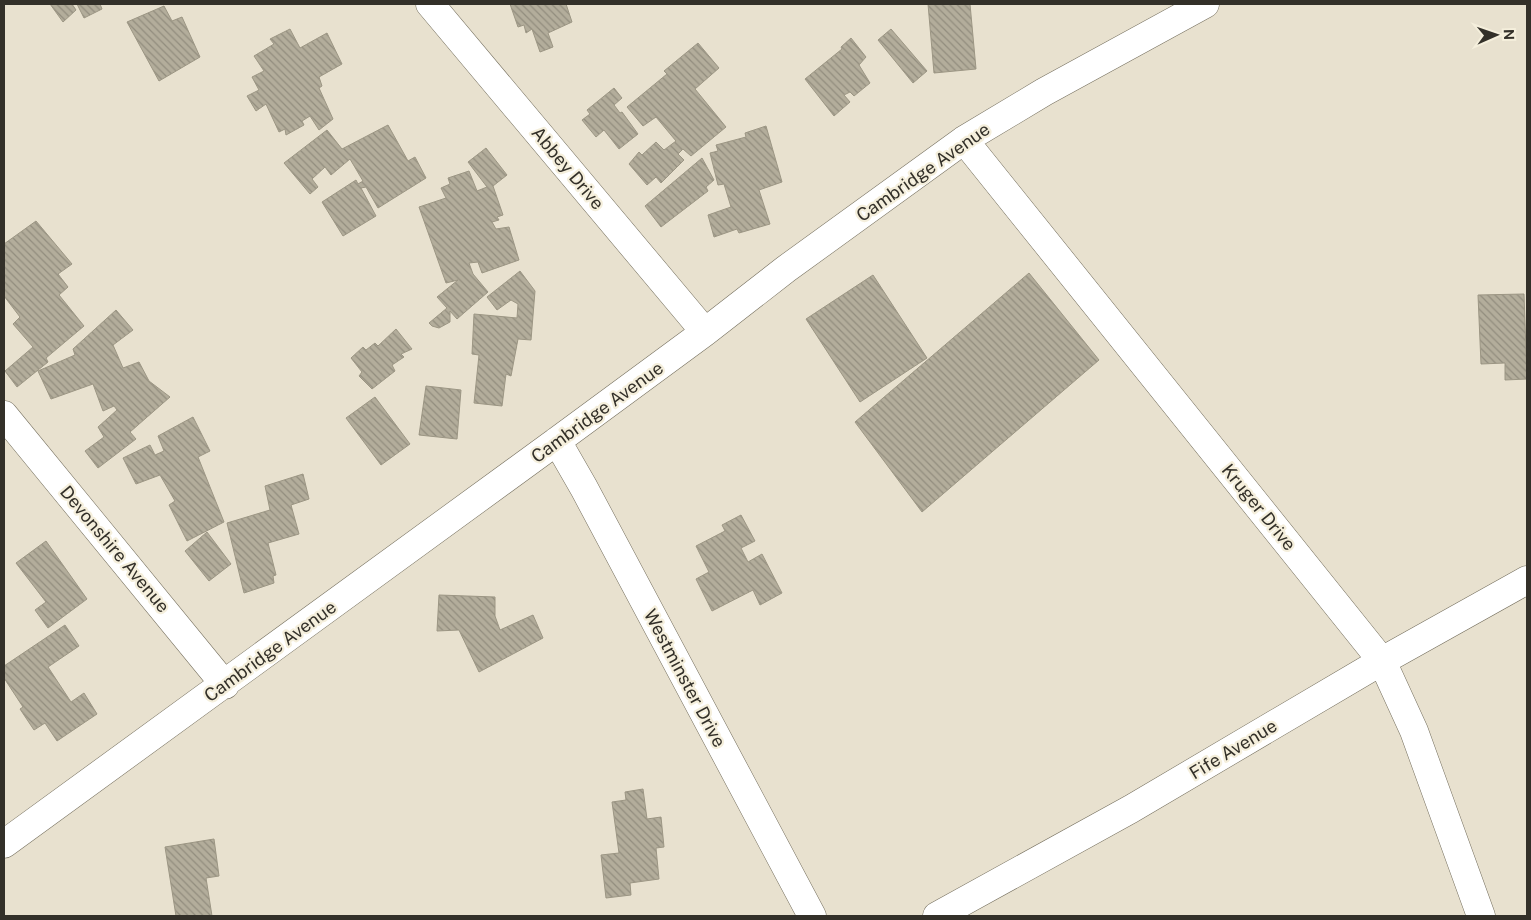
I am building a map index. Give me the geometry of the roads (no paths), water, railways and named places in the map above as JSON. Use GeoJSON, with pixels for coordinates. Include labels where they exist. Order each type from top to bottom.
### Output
{"type":"FeatureCollection","features":[{"type":"Feature","properties":{"kind":"street","name":"Abbey Drive"},"geometry":{"type":"LineString","coordinates":[[430,4],[705,332]]}},
{"type":"Feature","properties":{"kind":"street","name":"Cambridge Avenue"},"geometry":{"type":"LineString","coordinates":[[4,844],[557,441],[705,332],[786,269],[964,140],[1044,92],[1204,4]]}},
{"type":"Feature","properties":{"kind":"street","name":"Kruger Drive"},"geometry":{"type":"LineString","coordinates":[[964,140],[1008,198],[1382,661],[1414,731],[1481,916]]}},
{"type":"Feature","properties":{"kind":"street","name":"Devonshire Avenue"},"geometry":{"type":"LineString","coordinates":[[4,415],[225,684]]}},
{"type":"Feature","properties":{"kind":"street","name":"Westminster Drive"},"geometry":{"type":"LineString","coordinates":[[557,441],[584,488],[812,916]]}},
{"type":"Feature","properties":{"kind":"street","name":"Fife Avenue"},"geometry":{"type":"LineString","coordinates":[[937,916],[1131,809],[1382,661],[1527,580]]}}]}
